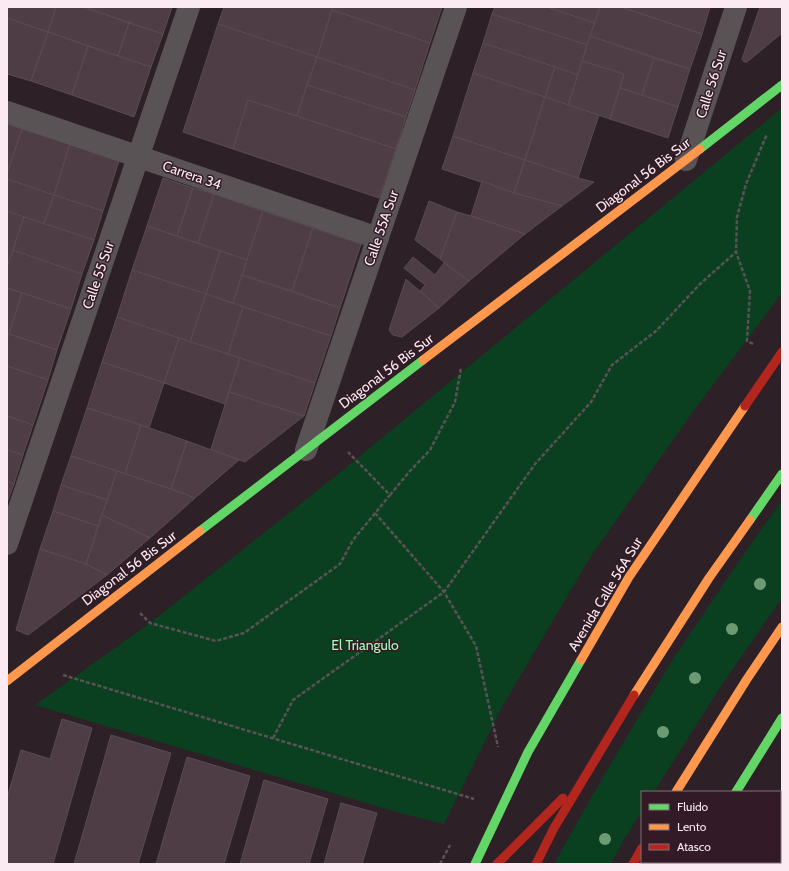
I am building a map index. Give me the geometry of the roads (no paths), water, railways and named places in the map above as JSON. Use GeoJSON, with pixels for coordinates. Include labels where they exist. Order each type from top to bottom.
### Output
{"type":"FeatureCollection","features":[{"type":"Feature","properties":{"kind":"main road","name":"Diagonal 56 Bis Sur"},"geometry":{"type":"LineString","coordinates":[[7,681],[120,592],[782,85]]}},
{"type":"Feature","properties":{"kind":"main road","name":"Avenida Calle 56A Sur"},"geometry":{"type":"LineString","coordinates":[[474,864],[528,752],[629,577],[782,352]]}},
{"type":"Feature","properties":{"kind":"main road"},"geometry":{"type":"LineString","coordinates":[[536,864],[554,828],[635,694],[709,578],[782,474]]}},
{"type":"Feature","properties":{"kind":"main road"},"geometry":{"type":"LineString","coordinates":[[677,791],[747,679],[782,627]]}},
{"type":"Feature","properties":{"kind":"main road"},"geometry":{"type":"LineString","coordinates":[[737,791],[782,718]]}},
{"type":"Feature","properties":{"kind":"main road"},"geometry":{"type":"LineString","coordinates":[[497,864],[586,774]]}},
{"type":"Feature","properties":{"kind":"main road"},"geometry":{"type":"LineString","coordinates":[[633,864],[641,850]]}},
{"type":"Feature","properties":{"kind":"street","name":"Calle 55 Sur"},"geometry":{"type":"LineString","coordinates":[[7,544],[189,7]]}},
{"type":"Feature","properties":{"kind":"street","name":"Calle 55A Sur"},"geometry":{"type":"LineString","coordinates":[[306,450],[456,7]]}},
{"type":"Feature","properties":{"kind":"street","name":"Calle 56 Sur"},"geometry":{"type":"LineString","coordinates":[[686,160],[736,7]]}},
{"type":"Feature","properties":{"kind":"street","name":"Carrera 34"},"geometry":{"type":"LineString","coordinates":[[7,112],[378,238]]}},
{"type":"Feature","properties":{"kind":"park label","name":"El Triangulo"},"geometry":{"type":"Point","coordinates":[365,645]}}]}
